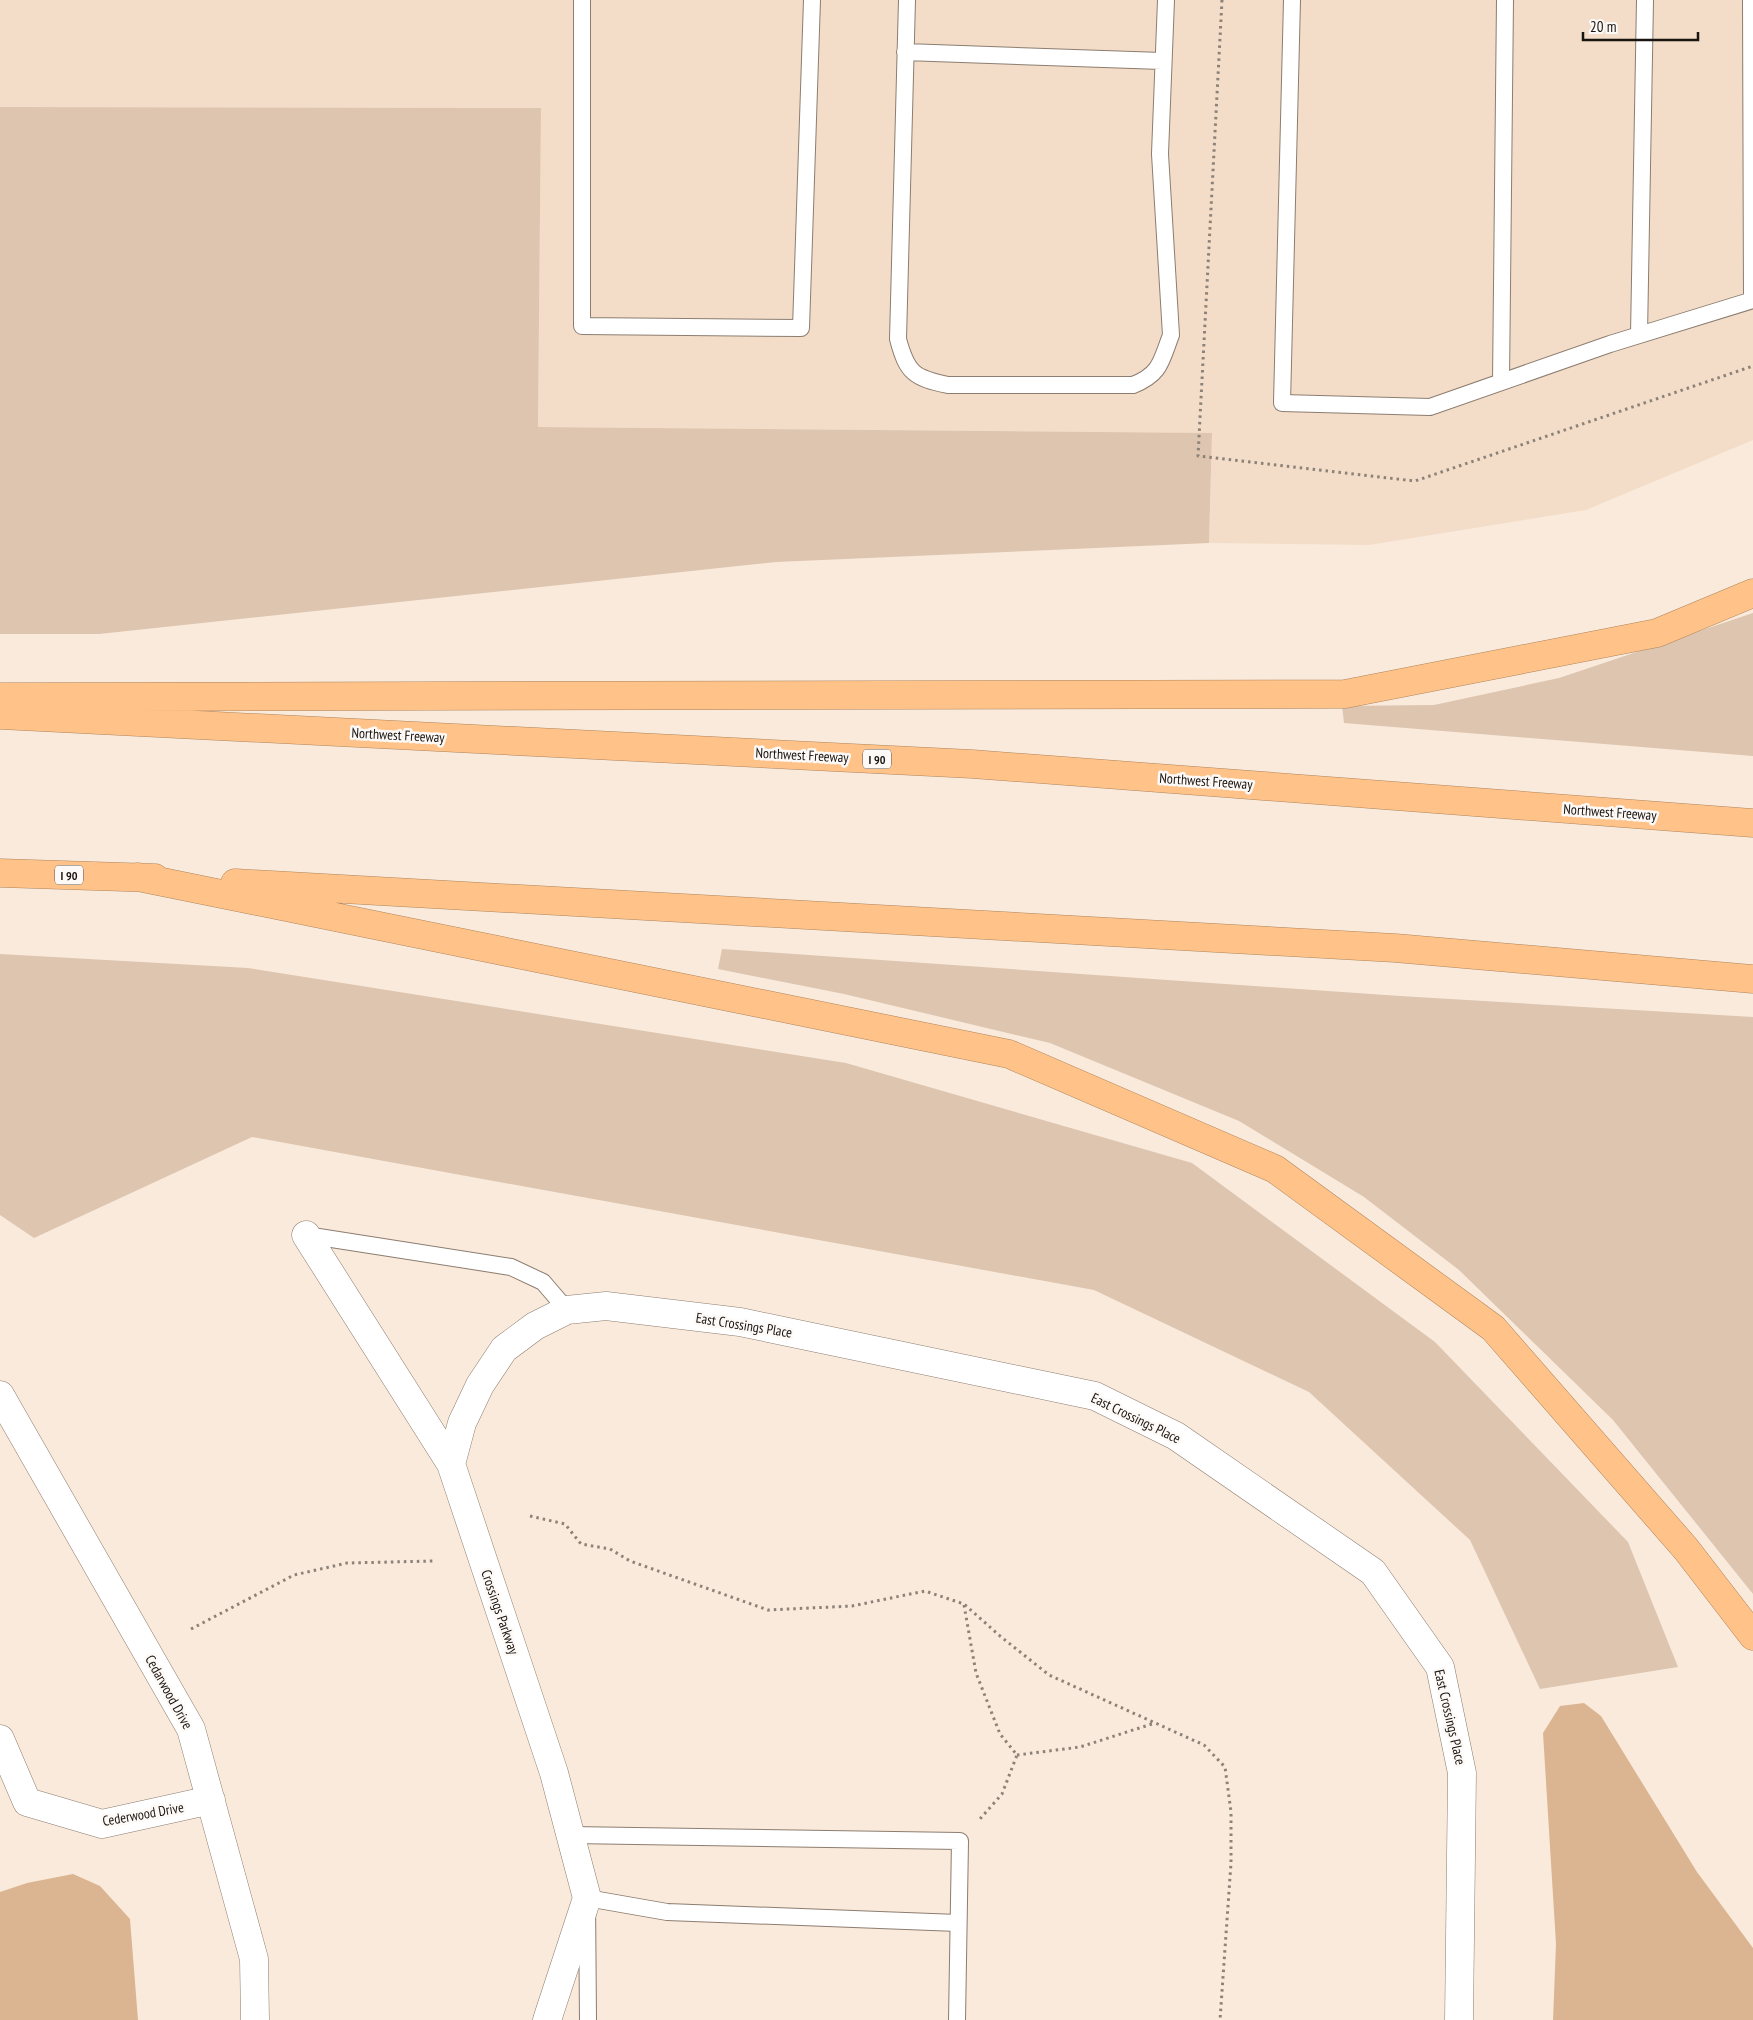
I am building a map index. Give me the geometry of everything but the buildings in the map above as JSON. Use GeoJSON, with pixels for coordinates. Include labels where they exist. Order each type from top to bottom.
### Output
{"type":"FeatureCollection","features":[{"type":"Feature","properties":{"kind":"highway"},"geometry":{"type":"LineString","coordinates":[[0,698],[1345,694],[1657,633],[1753,593]]}},
{"type":"Feature","properties":{"kind":"highway","name":"Northwest Freeway"},"geometry":{"type":"LineString","coordinates":[[0,715],[972,764],[1753,823]]}},
{"type":"Feature","properties":{"kind":"highway","name":"I 90"},"geometry":{"type":"LineString","coordinates":[[0,873],[138,878],[1394,948],[1753,979]]}},
{"type":"Feature","properties":{"kind":"highway"},"geometry":{"type":"LineString","coordinates":[[138,878],[1009,1054],[1276,1169],[1493,1328],[1686,1549],[1753,1636]]}},
{"type":"Feature","properties":{"kind":"street","name":"Crossings Parkway"},"geometry":{"type":"LineString","coordinates":[[306,1235],[451,1464],[554,1773],[587,1898]]}},
{"type":"Feature","properties":{"kind":"street","name":"East Crossings Place"},"geometry":{"type":"LineString","coordinates":[[451,1464],[462,1423],[480,1385],[504,1349],[535,1326],[567,1310],[606,1306],[740,1322],[1095,1396],[1176,1436],[1372,1572],[1440,1667],[1462,1773],[1459,2020]]}},
{"type":"Feature","properties":{"kind":"street","name":"Cedarwood Drive"},"geometry":{"type":"LineString","coordinates":[[0,1396],[191,1729],[254,1959],[255,2020]]}},
{"type":"Feature","properties":{"kind":"street","name":"Cederwood Drive"},"geometry":{"type":"LineString","coordinates":[[0,1739],[27,1802],[36,1805],[102,1824],[211,1800]]}},
{"type":"Feature","properties":{"kind":"street"},"geometry":{"type":"LineString","coordinates":[[547,2020],[587,1898]]}},
{"type":"Feature","properties":{"kind":"lane"},"geometry":{"type":"LineString","coordinates":[[582,0],[582,326],[801,328],[812,0]]}},
{"type":"Feature","properties":{"kind":"lane"},"geometry":{"type":"LineString","coordinates":[[907,0],[898,339],[904,359],[912,372],[926,380],[948,385],[1134,385],[1150,378],[1161,363],[1171,335],[1160,154],[1162,61],[1166,0]]}},
{"type":"Feature","properties":{"kind":"lane"},"geometry":{"type":"LineString","coordinates":[[1292,0],[1282,403],[1430,407],[1639,335],[1753,300],[1751,0]]}},
{"type":"Feature","properties":{"kind":"lane"},"geometry":{"type":"LineString","coordinates":[[1501,382],[1505,0]]}},
{"type":"Feature","properties":{"kind":"lane"},"geometry":{"type":"LineString","coordinates":[[1639,335],[1645,0]]}},
{"type":"Feature","properties":{"kind":"lane"},"geometry":{"type":"LineString","coordinates":[[905,52],[1162,61]]}},
{"type":"Feature","properties":{"kind":"lane"},"geometry":{"type":"LineString","coordinates":[[306,1235],[511,1267],[542,1282],[567,1310]]}},
{"type":"Feature","properties":{"kind":"lane"},"geometry":{"type":"LineString","coordinates":[[571,1835],[960,1841],[957,2020]]}},
{"type":"Feature","properties":{"kind":"lane"},"geometry":{"type":"LineString","coordinates":[[588,2020],[587,1898],[667,1912],[958,1923]]}},
{"type":"Feature","properties":{"kind":"path"},"geometry":{"type":"LineString","coordinates":[[1222,0],[1198,456],[1415,482],[1753,366]]}},
{"type":"Feature","properties":{"kind":"path"},"geometry":{"type":"LineString","coordinates":[[530,1516],[565,1524],[581,1544],[610,1549],[630,1561],[768,1610],[852,1606],[924,1591],[964,1604],[1049,1675],[1204,1745],[1225,1767],[1232,1812],[1232,1863],[1220,2020]]}},
{"type":"Feature","properties":{"kind":"path"},"geometry":{"type":"LineString","coordinates":[[191,1630],[294,1575],[347,1563],[434,1561]]}},
{"type":"Feature","properties":{"kind":"path"},"geometry":{"type":"LineString","coordinates":[[964,1604],[976,1673],[1000,1734],[1017,1755]]}},
{"type":"Feature","properties":{"kind":"path"},"geometry":{"type":"LineString","coordinates":[[1017,1755],[1080,1747],[1156,1723]]}},
{"type":"Feature","properties":{"kind":"path"},"geometry":{"type":"LineString","coordinates":[[960,1841],[1002,1794],[1017,1755]]}},
{"type":"Feature","properties":{"kind":"shaded area"},"geometry":{"type":"Polygon","coordinates":[[[0,0],[1753,0],[1753,440],[1586,510],[1369,545],[1209,543],[1212,433],[538,427],[541,108],[0,107],[0,0]]]}},
{"type":"Feature","properties":{"kind":"shaded area"},"geometry":{"type":"Polygon","coordinates":[[[0,107],[541,108],[538,427],[1212,433],[1209,543],[776,562],[99,634],[0,634],[0,107]]]}},
{"type":"Feature","properties":{"kind":"shaded area"},"geometry":{"type":"Polygon","coordinates":[[[1753,613],[1753,756],[1344,723],[1342,706],[1434,705],[1559,678],[1753,613]]]}},
{"type":"Feature","properties":{"kind":"shaded area"},"geometry":{"type":"Polygon","coordinates":[[[722,949],[1400,996],[1753,1017],[1753,1594],[1613,1420],[1459,1270],[1364,1197],[1239,1121],[1050,1043],[844,994],[718,969],[722,949]]]}},
{"type":"Feature","properties":{"kind":"shaded area"},"geometry":{"type":"Polygon","coordinates":[[[0,954],[248,968],[846,1063],[1192,1163],[1435,1342],[1628,1542],[1678,1667],[1540,1689],[1470,1540],[1309,1392],[1094,1290],[252,1137],[34,1238],[0,1215],[0,954]]]}},
{"type":"Feature","properties":{"kind":"shaded area"},"geometry":{"type":"Polygon","coordinates":[[[1584,1703],[1601,1716],[1697,1872],[1753,1948],[1753,2020],[1553,2020],[1556,1944],[1543,1733],[1560,1706],[1584,1703]]]}},
{"type":"Feature","properties":{"kind":"shaded area"},"geometry":{"type":"Polygon","coordinates":[[[73,1874],[100,1886],[130,1919],[138,2020],[0,2020],[0,1892],[27,1883],[73,1874]]]}}]}
